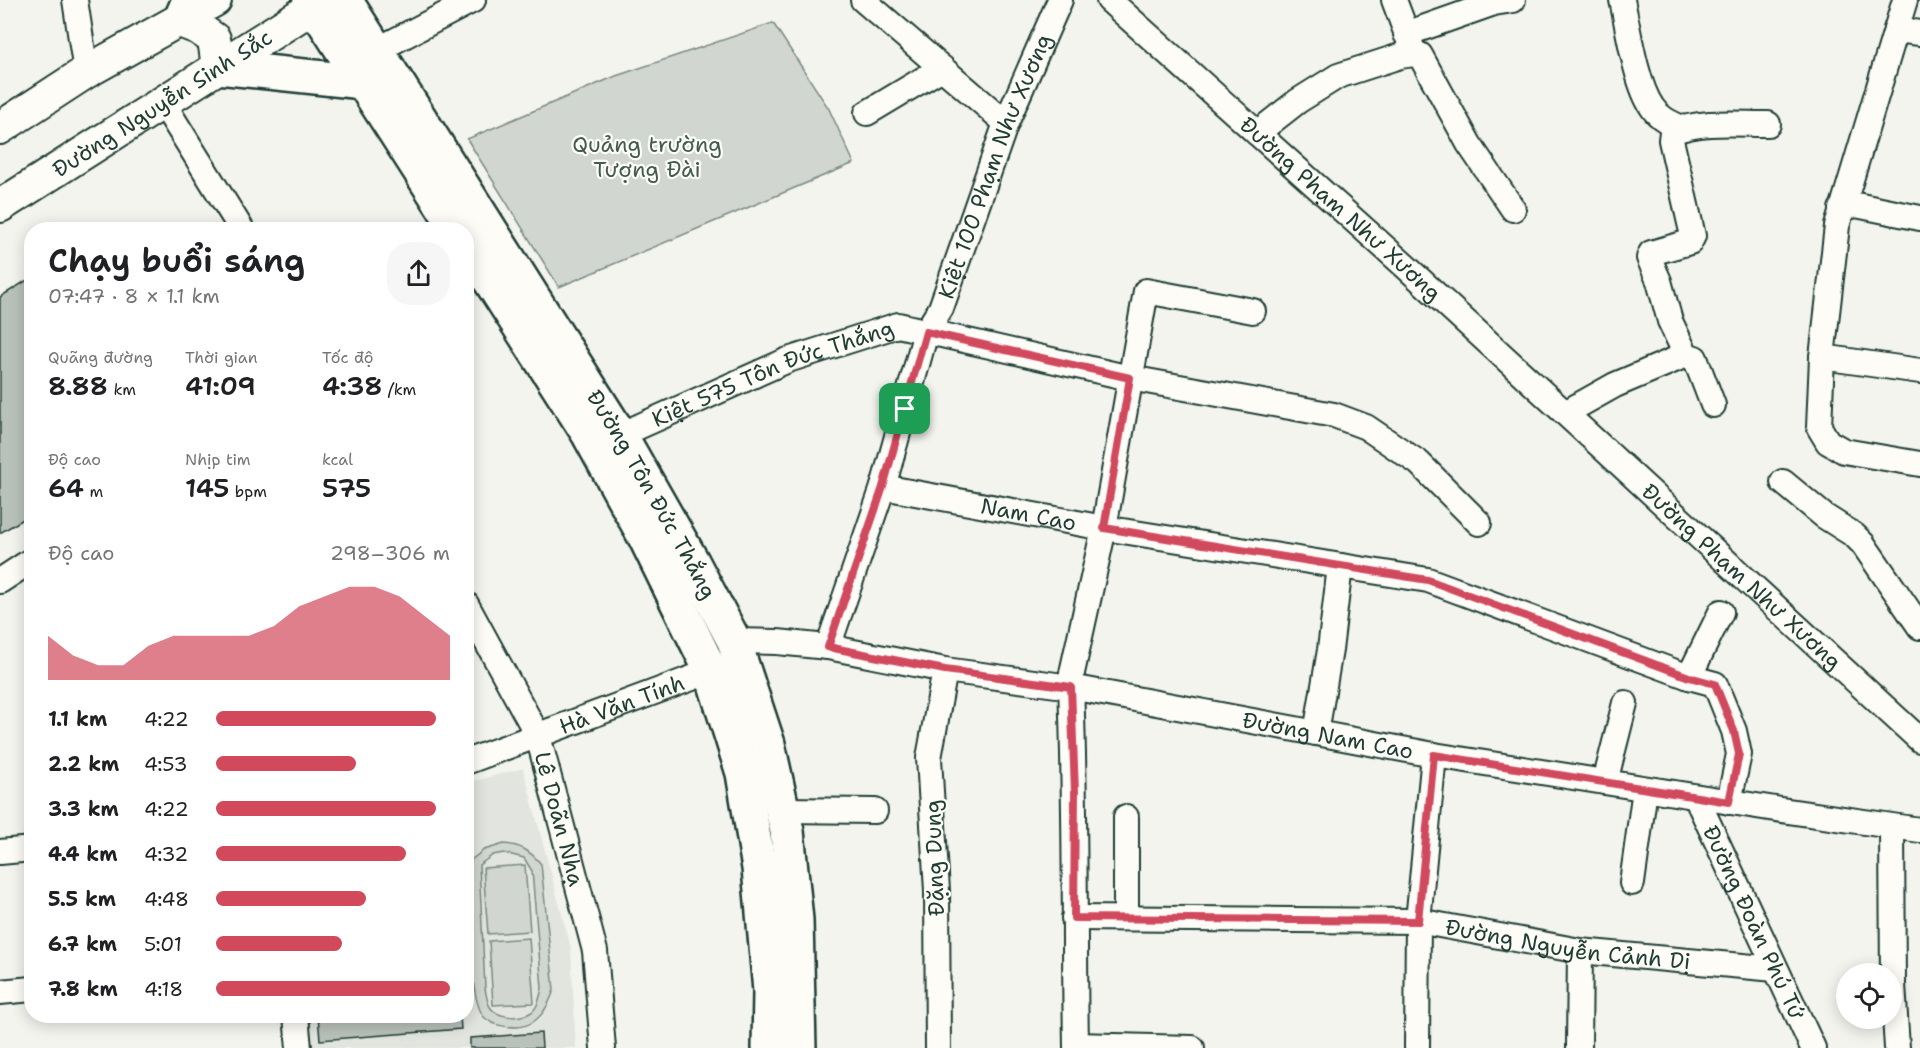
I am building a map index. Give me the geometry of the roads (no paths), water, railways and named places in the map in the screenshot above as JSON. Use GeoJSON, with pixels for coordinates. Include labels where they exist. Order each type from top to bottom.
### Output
{"type":"FeatureCollection","features":[{"type":"Feature","properties":{"kind":"highway","name":"Đường Tôn Đức Thắng"},"geometry":{"type":"LineString","coordinates":[[323,2],[378,50],[620,435],[734,641],[768,744],[787,831],[796,920],[792,1047]]}},
{"type":"Feature","properties":{"kind":"highway"},"geometry":{"type":"LineString","coordinates":[[323,2],[363,82],[453,222]]}},
{"type":"Feature","properties":{"kind":"highway"},"geometry":{"type":"LineString","coordinates":[[218,67],[363,82]]}},
{"type":"Feature","properties":{"kind":"highway","name":"Đường Tôn Đức Thắng"},"geometry":{"type":"LineString","coordinates":[[474,255],[588,433],[645,537],[711,671],[743,773],[759,868],[770,991],[792,1047]]}},
{"type":"Feature","properties":{"kind":"main road"},"geometry":{"type":"LineString","coordinates":[[0,128],[86,72],[160,30],[184,11],[215,0]]}},
{"type":"Feature","properties":{"kind":"main road","name":"Đường Nguyễn Sinh Sắc"},"geometry":{"type":"LineString","coordinates":[[0,206],[323,2]]}},
{"type":"Feature","properties":{"kind":"main road"},"geometry":{"type":"LineString","coordinates":[[184,11],[198,28],[214,39],[218,67]]}},
{"type":"Feature","properties":{"kind":"street"},"geometry":{"type":"LineString","coordinates":[[75,0],[86,72]]}},
{"type":"Feature","properties":{"kind":"street"},"geometry":{"type":"LineString","coordinates":[[378,50],[473,0]]}},
{"type":"Feature","properties":{"kind":"street"},"geometry":{"type":"LineString","coordinates":[[863,0],[1006,123]]}},
{"type":"Feature","properties":{"kind":"street","name":"Kiệt 100 Phạm Như Xương"},"geometry":{"type":"LineString","coordinates":[[828,647],[883,487],[926,332],[941,308],[1006,123],[1060,0]]}},
{"type":"Feature","properties":{"kind":"street"},"geometry":{"type":"LineString","coordinates":[[1394,0],[1410,44],[1420,55],[1469,144],[1513,209]]}},
{"type":"Feature","properties":{"kind":"street"},"geometry":{"type":"LineString","coordinates":[[1622,0],[1642,88],[1652,107],[1660,116],[1682,128]]}},
{"type":"Feature","properties":{"kind":"street"},"geometry":{"type":"LineString","coordinates":[[1905,0],[1841,209],[1822,357],[1819,427],[1828,442],[1844,451],[1920,464]]}},
{"type":"Feature","properties":{"kind":"street"},"geometry":{"type":"LineString","coordinates":[[1257,133],[1298,101],[1338,76],[1504,1]]}},
{"type":"Feature","properties":{"kind":"street","name":"Đường Phạm Như Xương"},"geometry":{"type":"LineString","coordinates":[[1115,2],[1920,741]]}},
{"type":"Feature","properties":{"kind":"street"},"geometry":{"type":"LineString","coordinates":[[1896,30],[1920,33]]}},
{"type":"Feature","properties":{"kind":"street"},"geometry":{"type":"LineString","coordinates":[[867,112],[942,68]]}},
{"type":"Feature","properties":{"kind":"street"},"geometry":{"type":"LineString","coordinates":[[162,103],[237,222]]}},
{"type":"Feature","properties":{"kind":"street"},"geometry":{"type":"LineString","coordinates":[[1686,355],[1670,321],[1659,281],[1649,258],[1651,253],[1690,242],[1693,236],[1671,140],[1672,132],[1682,128],[1707,125],[1768,124]]}},
{"type":"Feature","properties":{"kind":"street"},"geometry":{"type":"LineString","coordinates":[[1841,209],[1856,205],[1920,218]]}},
{"type":"Feature","properties":{"kind":"street"},"geometry":{"type":"LineString","coordinates":[[1192,1048],[1076,1047],[1075,792],[1071,687],[1104,528],[1146,291],[1253,311]]}},
{"type":"Feature","properties":{"kind":"street","name":"Kiệt 575 Tôn Đức Thắng"},"geometry":{"type":"LineString","coordinates":[[620,435],[788,360],[898,325],[1130,378],[1334,415],[1366,427],[1419,463],[1479,523]]}},
{"type":"Feature","properties":{"kind":"street"},"geometry":{"type":"LineString","coordinates":[[1565,413],[1615,385],[1686,355],[1695,358],[1713,405]]}},
{"type":"Feature","properties":{"kind":"street"},"geometry":{"type":"LineString","coordinates":[[1822,357],[1920,371]]}},
{"type":"Feature","properties":{"kind":"street"},"geometry":{"type":"LineString","coordinates":[[1783,482],[1824,516],[1854,535],[1872,555],[1920,627]]}},
{"type":"Feature","properties":{"kind":"street","name":"Nam Cao"},"geometry":{"type":"LineString","coordinates":[[883,487],[1104,528],[1428,580],[1689,677],[1715,684],[1734,731],[1739,754],[1729,802]]}},
{"type":"Feature","properties":{"kind":"street"},"geometry":{"type":"LineString","coordinates":[[0,580],[24,565]]}},
{"type":"Feature","properties":{"kind":"street"},"geometry":{"type":"LineString","coordinates":[[1316,733],[1330,650],[1340,566]]}},
{"type":"Feature","properties":{"kind":"street"},"geometry":{"type":"LineString","coordinates":[[1689,677],[1721,612]]}},
{"type":"Feature","properties":{"kind":"street","name":"Lê Doãn Nhạ"},"geometry":{"type":"LineString","coordinates":[[474,619],[538,736],[595,951],[603,1048]]}},
{"type":"Feature","properties":{"kind":"street","name":"Đường Nam Cao"},"geometry":{"type":"LineString","coordinates":[[734,641],[828,647],[945,670],[1071,687],[1434,755],[1920,830]]}},
{"type":"Feature","properties":{"kind":"street","name":"Đặng Dung"},"geometry":{"type":"LineString","coordinates":[[938,1048],[937,891],[929,758],[945,670]]}},
{"type":"Feature","properties":{"kind":"street","name":"Hà Văn Tính"},"geometry":{"type":"LineString","coordinates":[[474,759],[711,671]]}},
{"type":"Feature","properties":{"kind":"street"},"geometry":{"type":"LineString","coordinates":[[1605,783],[1625,703]]}},
{"type":"Feature","properties":{"kind":"street"},"geometry":{"type":"LineString","coordinates":[[1417,1048],[1418,921],[1434,755]]}},
{"type":"Feature","properties":{"kind":"street"},"geometry":{"type":"LineString","coordinates":[[1632,883],[1645,789]]}},
{"type":"Feature","properties":{"kind":"street","name":"Đường Đoàn Phú Tứ"},"geometry":{"type":"LineString","coordinates":[[1696,797],[1813,1048]]}},
{"type":"Feature","properties":{"kind":"street"},"geometry":{"type":"LineString","coordinates":[[782,810],[875,811]]}},
{"type":"Feature","properties":{"kind":"street"},"geometry":{"type":"LineString","coordinates":[[1126,817],[1126,918]]}},
{"type":"Feature","properties":{"kind":"street"},"geometry":{"type":"LineString","coordinates":[[1893,827],[1893,984],[1897,1048]]}},
{"type":"Feature","properties":{"kind":"street"},"geometry":{"type":"LineString","coordinates":[[0,852],[24,850]]}},
{"type":"Feature","properties":{"kind":"street","name":"Đường Nguyễn Cảnh Dị"},"geometry":{"type":"LineString","coordinates":[[1074,918],[1418,921],[1580,951],[1775,969]]}},
{"type":"Feature","properties":{"kind":"street"},"geometry":{"type":"LineString","coordinates":[[1580,951],[1580,1048]]}},
{"type":"Feature","properties":{"kind":"street"},"geometry":{"type":"LineString","coordinates":[[0,992],[24,990]]}},
{"type":"Feature","properties":{"kind":"street"},"geometry":{"type":"LineString","coordinates":[[297,1023],[299,1048]]}},
{"type":"Feature","properties":{"kind":"park label","name":"Quảng trường Tượng Đài"},"geometry":{"type":"Point","coordinates":[647,156]}}]}
